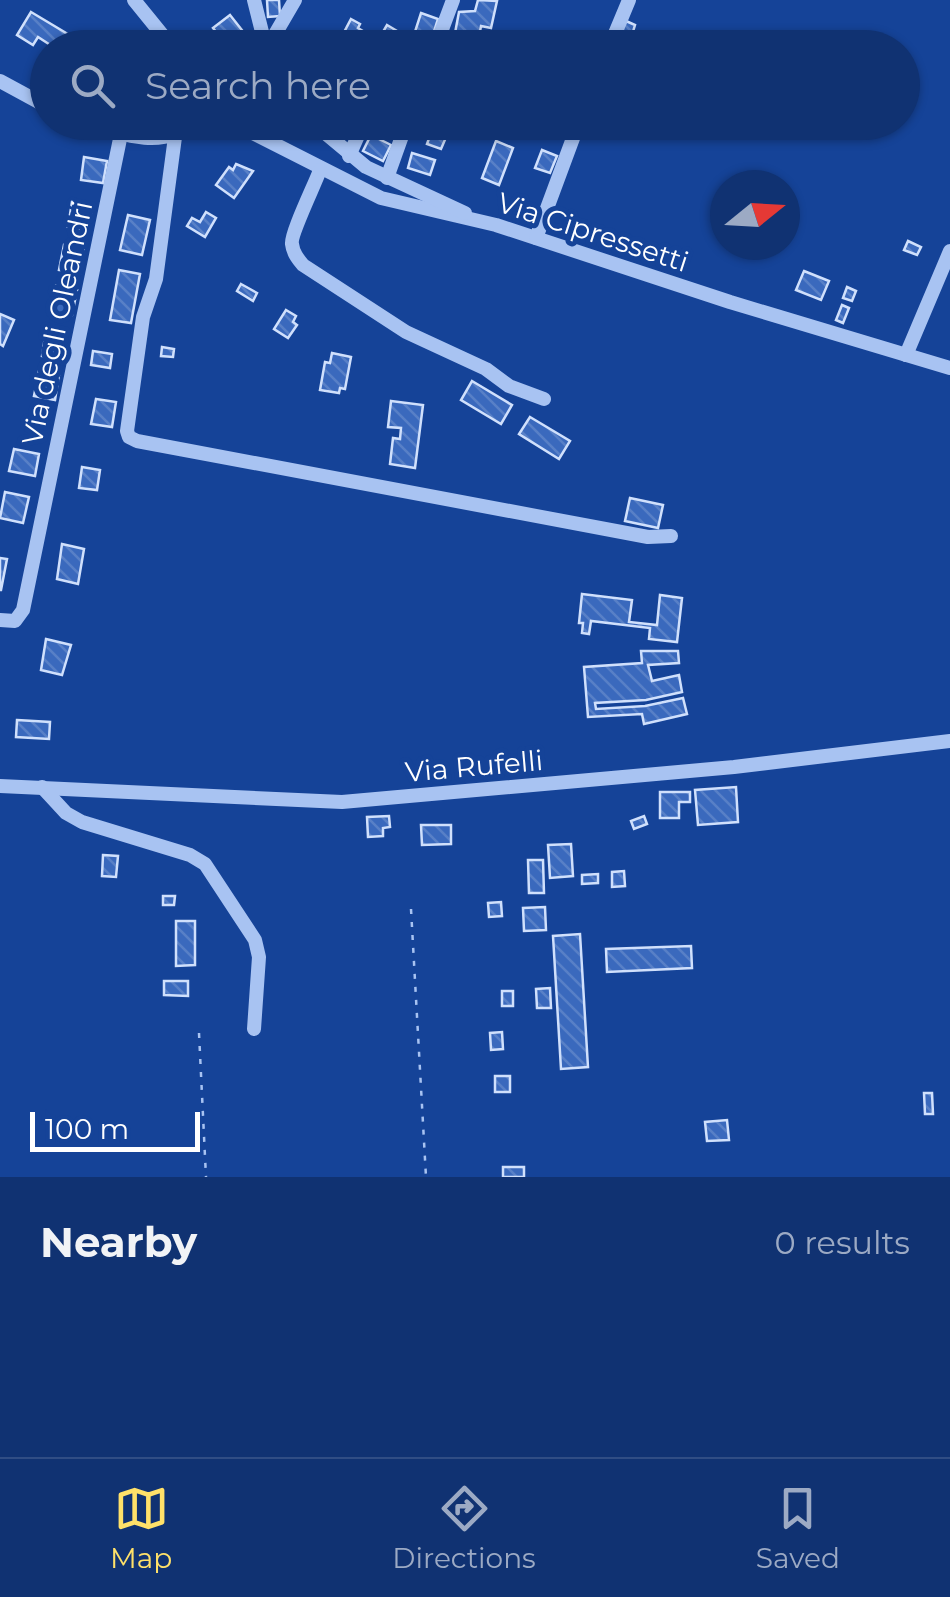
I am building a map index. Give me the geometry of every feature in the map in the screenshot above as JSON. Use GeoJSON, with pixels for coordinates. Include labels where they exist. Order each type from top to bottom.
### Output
{"type":"FeatureCollection","features":[{"type":"Feature","properties":{"kind":"street"},"geometry":{"type":"LineString","coordinates":[[134,0],[159,30]]}},
{"type":"Feature","properties":{"kind":"street"},"geometry":{"type":"LineString","coordinates":[[254,0],[262,30]]}},
{"type":"Feature","properties":{"kind":"street"},"geometry":{"type":"LineString","coordinates":[[278,30],[295,0]]}},
{"type":"Feature","properties":{"kind":"street"},"geometry":{"type":"LineString","coordinates":[[442,30],[453,0]]}},
{"type":"Feature","properties":{"kind":"street"},"geometry":{"type":"LineString","coordinates":[[616,30],[629,0]]}},
{"type":"Feature","properties":{"kind":"street"},"geometry":{"type":"LineString","coordinates":[[0,80],[30,97]]}},
{"type":"Feature","properties":{"kind":"street","name":"Via degli Oleandri"},"geometry":{"type":"LineString","coordinates":[[0,620],[14,621],[23,610],[120,140]]}},
{"type":"Feature","properties":{"kind":"street"},"geometry":{"type":"LineString","coordinates":[[175,140],[156,279],[143,318],[129,437],[648,537],[671,536]]}},
{"type":"Feature","properties":{"kind":"street","name":"Via Cipressetti"},"geometry":{"type":"LineString","coordinates":[[264,140],[382,198],[536,238],[950,368]]}},
{"type":"Feature","properties":{"kind":"street"},"geometry":{"type":"LineString","coordinates":[[332,140],[349,156],[387,178],[456,207],[469,219]]}},
{"type":"Feature","properties":{"kind":"street"},"geometry":{"type":"LineString","coordinates":[[349,156],[356,140]]}},
{"type":"Feature","properties":{"kind":"street"},"geometry":{"type":"LineString","coordinates":[[387,178],[401,140]]}},
{"type":"Feature","properties":{"kind":"street"},"geometry":{"type":"LineString","coordinates":[[536,238],[572,140]]}},
{"type":"Feature","properties":{"kind":"street"},"geometry":{"type":"LineString","coordinates":[[320,170],[292,233],[294,254],[303,266],[406,332],[486,368],[508,386],[544,399]]}},
{"type":"Feature","properties":{"kind":"street"},"geometry":{"type":"LineString","coordinates":[[906,355],[950,251]]}},
{"type":"Feature","properties":{"kind":"street","name":"Via Rufelli"},"geometry":{"type":"LineString","coordinates":[[0,786],[342,802],[734,768],[950,741]]}},
{"type":"Feature","properties":{"kind":"street"},"geometry":{"type":"LineString","coordinates":[[42,786],[66,812],[82,822],[194,856],[204,864],[249,928],[257,948],[254,1029]]}},
{"type":"Feature","properties":{"kind":"path"},"geometry":{"type":"LineString","coordinates":[[412,908],[426,1177]]}},
{"type":"Feature","properties":{"kind":"path"},"geometry":{"type":"LineString","coordinates":[[200,1032],[206,1177]]}},
{"type":"Feature","properties":{"kind":"building"},"geometry":{"type":"Polygon","coordinates":[[[267,0],[279,0],[280,16],[268,17],[267,0]]]}},
{"type":"Feature","properties":{"kind":"building"},"geometry":{"type":"Polygon","coordinates":[[[478,0],[497,1],[491,28],[456,30],[459,12],[475,11],[478,0]]]}},
{"type":"Feature","properties":{"kind":"building"},"geometry":{"type":"Polygon","coordinates":[[[31,12],[61,30],[30,30],[30,43],[17,35],[31,12]]]}},
{"type":"Feature","properties":{"kind":"building"},"geometry":{"type":"Polygon","coordinates":[[[421,13],[438,19],[434,30],[416,30],[421,13]]]}},
{"type":"Feature","properties":{"kind":"building"},"geometry":{"type":"Polygon","coordinates":[[[230,15],[242,30],[215,30],[230,15]]]}},
{"type":"Feature","properties":{"kind":"building"},"geometry":{"type":"Polygon","coordinates":[[[351,19],[360,24],[361,30],[345,30],[351,19]]]}},
{"type":"Feature","properties":{"kind":"building"},"geometry":{"type":"Polygon","coordinates":[[[626,21],[635,25],[633,30],[622,30],[626,21]]]}},
{"type":"Feature","properties":{"kind":"building"},"geometry":{"type":"Polygon","coordinates":[[[368,140],[391,145],[383,161],[363,151],[368,140]]]}},
{"type":"Feature","properties":{"kind":"building"},"geometry":{"type":"Polygon","coordinates":[[[428,140],[445,140],[441,149],[427,144],[428,140]]]}},
{"type":"Feature","properties":{"kind":"building"},"geometry":{"type":"Polygon","coordinates":[[[496,141],[513,148],[499,185],[482,178],[496,141]]]}},
{"type":"Feature","properties":{"kind":"building"},"geometry":{"type":"Polygon","coordinates":[[[542,150],[557,156],[550,173],[535,168],[542,150]]]}},
{"type":"Feature","properties":{"kind":"building"},"geometry":{"type":"Polygon","coordinates":[[[412,153],[435,160],[430,175],[408,168],[412,153]]]}},
{"type":"Feature","properties":{"kind":"building"},"geometry":{"type":"Polygon","coordinates":[[[84,157],[107,161],[103,183],[81,180],[84,157]]]}},
{"type":"Feature","properties":{"kind":"building"},"geometry":{"type":"Polygon","coordinates":[[[236,164],[253,171],[234,198],[216,185],[236,164]]]}},
{"type":"Feature","properties":{"kind":"building"},"geometry":{"type":"Polygon","coordinates":[[[72,202],[93,205],[88,230],[68,227],[72,202]]]}},
{"type":"Feature","properties":{"kind":"building"},"geometry":{"type":"Polygon","coordinates":[[[206,212],[216,218],[205,237],[187,226],[192,218],[200,222],[206,212]]]}},
{"type":"Feature","properties":{"kind":"building"},"geometry":{"type":"Polygon","coordinates":[[[128,215],[150,220],[142,255],[120,250],[128,215]]]}},
{"type":"Feature","properties":{"kind":"building"},"geometry":{"type":"Polygon","coordinates":[[[908,241],[921,247],[917,255],[904,250],[908,241]]]}},
{"type":"Feature","properties":{"kind":"building"},"geometry":{"type":"Polygon","coordinates":[[[64,245],[84,248],[80,273],[59,270],[64,245]]]}},
{"type":"Feature","properties":{"kind":"building"},"geometry":{"type":"Polygon","coordinates":[[[119,270],[140,274],[131,323],[110,320],[119,270]]]}},
{"type":"Feature","properties":{"kind":"building"},"geometry":{"type":"Polygon","coordinates":[[[804,271],[829,281],[821,300],[796,290],[804,271]]]}},
{"type":"Feature","properties":{"kind":"building"},"geometry":{"type":"Polygon","coordinates":[[[241,284],[257,293],[253,301],[237,291],[241,284]]]}},
{"type":"Feature","properties":{"kind":"building"},"geometry":{"type":"Polygon","coordinates":[[[56,286],[77,290],[72,315],[52,312],[56,286]]]}},
{"type":"Feature","properties":{"kind":"building"},"geometry":{"type":"Polygon","coordinates":[[[847,287],[856,291],[852,301],[843,298],[847,287]]]}},
{"type":"Feature","properties":{"kind":"building"},"geometry":{"type":"Polygon","coordinates":[[[842,305],[849,308],[843,323],[836,320],[842,305]]]}},
{"type":"Feature","properties":{"kind":"building"},"geometry":{"type":"Polygon","coordinates":[[[286,310],[296,316],[293,322],[297,325],[288,338],[274,329],[286,310]]]}},
{"type":"Feature","properties":{"kind":"building"},"geometry":{"type":"Polygon","coordinates":[[[0,314],[14,320],[3,346],[0,344],[0,314]]]}},
{"type":"Feature","properties":{"kind":"building"},"geometry":{"type":"Polygon","coordinates":[[[46,331],[67,335],[63,360],[42,356],[46,331]]]}},
{"type":"Feature","properties":{"kind":"building"},"geometry":{"type":"Polygon","coordinates":[[[162,347],[174,349],[173,357],[161,356],[162,347]]]}},
{"type":"Feature","properties":{"kind":"building"},"geometry":{"type":"Polygon","coordinates":[[[93,351],[112,354],[110,368],[91,365],[93,351]]]}},
{"type":"Feature","properties":{"kind":"building"},"geometry":{"type":"Polygon","coordinates":[[[332,353],[351,357],[345,389],[340,388],[339,393],[320,390],[325,362],[330,363],[332,353]]]}},
{"type":"Feature","properties":{"kind":"building"},"geometry":{"type":"Polygon","coordinates":[[[39,371],[59,375],[55,400],[34,396],[39,371]]]}},
{"type":"Feature","properties":{"kind":"building"},"geometry":{"type":"Polygon","coordinates":[[[472,381],[512,405],[501,424],[461,400],[472,381]]]}},
{"type":"Feature","properties":{"kind":"building"},"geometry":{"type":"Polygon","coordinates":[[[96,399],[116,402],[112,427],[91,424],[96,399]]]}},
{"type":"Feature","properties":{"kind":"building"},"geometry":{"type":"Polygon","coordinates":[[[391,401],[423,405],[415,468],[390,464],[393,438],[400,439],[401,428],[388,427],[391,401]]]}},
{"type":"Feature","properties":{"kind":"building"},"geometry":{"type":"Polygon","coordinates":[[[530,417],[570,441],[559,459],[519,434],[530,417]]]}},
{"type":"Feature","properties":{"kind":"building"},"geometry":{"type":"Polygon","coordinates":[[[14,449],[39,454],[35,476],[9,471],[14,449]]]}},
{"type":"Feature","properties":{"kind":"building"},"geometry":{"type":"Polygon","coordinates":[[[82,467],[100,470],[97,490],[79,488],[82,467]]]}},
{"type":"Feature","properties":{"kind":"building"},"geometry":{"type":"Polygon","coordinates":[[[5,492],[29,497],[23,523],[0,518],[5,492]]]}},
{"type":"Feature","properties":{"kind":"building"},"geometry":{"type":"Polygon","coordinates":[[[630,498],[663,505],[658,528],[625,521],[630,498]]]}},
{"type":"Feature","properties":{"kind":"building"},"geometry":{"type":"Polygon","coordinates":[[[62,544],[84,549],[78,584],[57,579],[62,544]]]}},
{"type":"Feature","properties":{"kind":"building"},"geometry":{"type":"Polygon","coordinates":[[[0,558],[7,559],[1,590],[0,590],[0,558]]]}},
{"type":"Feature","properties":{"kind":"building"},"geometry":{"type":"Polygon","coordinates":[[[582,594],[632,600],[629,622],[657,625],[660,595],[682,598],[677,642],[649,639],[650,628],[591,621],[589,634],[582,633],[582,594]]]}},
{"type":"Feature","properties":{"kind":"building"},"geometry":{"type":"Polygon","coordinates":[[[46,639],[71,645],[62,675],[41,670],[46,639]]]}},
{"type":"Feature","properties":{"kind":"building"},"geometry":{"type":"Polygon","coordinates":[[[641,651],[678,651],[679,663],[648,665],[652,681],[679,675],[682,692],[646,700],[595,703],[596,709],[645,706],[683,698],[687,714],[644,724],[642,714],[588,717],[584,667],[642,663],[641,651]]]}},
{"type":"Feature","properties":{"kind":"building"},"geometry":{"type":"Polygon","coordinates":[[[17,720],[50,722],[49,739],[16,737],[17,720]]]}},
{"type":"Feature","properties":{"kind":"building"},"geometry":{"type":"Polygon","coordinates":[[[736,787],[738,822],[698,825],[695,790],[736,787]]]}},
{"type":"Feature","properties":{"kind":"building"},"geometry":{"type":"Polygon","coordinates":[[[660,792],[690,792],[690,802],[679,802],[679,818],[660,818],[660,792]]]}},
{"type":"Feature","properties":{"kind":"building"},"geometry":{"type":"Polygon","coordinates":[[[389,816],[390,827],[383,828],[383,836],[368,837],[367,817],[389,816]]]}},
{"type":"Feature","properties":{"kind":"building"},"geometry":{"type":"Polygon","coordinates":[[[644,816],[647,824],[634,829],[631,821],[644,816]]]}},
{"type":"Feature","properties":{"kind":"building"},"geometry":{"type":"Polygon","coordinates":[[[421,825],[451,825],[451,844],[422,845],[421,825]]]}},
{"type":"Feature","properties":{"kind":"building"},"geometry":{"type":"Polygon","coordinates":[[[571,844],[573,876],[550,878],[548,845],[571,844]]]}},
{"type":"Feature","properties":{"kind":"building"},"geometry":{"type":"Polygon","coordinates":[[[103,855],[118,856],[116,877],[102,876],[103,855]]]}},
{"type":"Feature","properties":{"kind":"building"},"geometry":{"type":"Polygon","coordinates":[[[528,860],[543,860],[544,893],[529,893],[528,860]]]}},
{"type":"Feature","properties":{"kind":"building"},"geometry":{"type":"Polygon","coordinates":[[[624,871],[625,886],[612,887],[612,872],[624,871]]]}},
{"type":"Feature","properties":{"kind":"building"},"geometry":{"type":"Polygon","coordinates":[[[598,874],[598,883],[582,884],[582,875],[598,874]]]}},
{"type":"Feature","properties":{"kind":"building"},"geometry":{"type":"Polygon","coordinates":[[[163,896],[175,896],[174,905],[163,905],[163,896]]]}},
{"type":"Feature","properties":{"kind":"building"},"geometry":{"type":"Polygon","coordinates":[[[501,902],[502,916],[489,917],[488,903],[501,902]]]}},
{"type":"Feature","properties":{"kind":"building"},"geometry":{"type":"Polygon","coordinates":[[[545,907],[546,930],[524,931],[523,908],[545,907]]]}},
{"type":"Feature","properties":{"kind":"building"},"geometry":{"type":"Polygon","coordinates":[[[176,921],[195,921],[195,965],[176,966],[176,921]]]}},
{"type":"Feature","properties":{"kind":"building"},"geometry":{"type":"Polygon","coordinates":[[[580,934],[588,1067],[561,1069],[553,936],[580,934]]]}},
{"type":"Feature","properties":{"kind":"building"},"geometry":{"type":"Polygon","coordinates":[[[691,946],[692,968],[607,972],[606,949],[691,946]]]}},
{"type":"Feature","properties":{"kind":"building"},"geometry":{"type":"Polygon","coordinates":[[[164,981],[188,981],[188,996],[164,995],[164,981]]]}},
{"type":"Feature","properties":{"kind":"building"},"geometry":{"type":"Polygon","coordinates":[[[550,988],[551,1008],[537,1008],[536,989],[550,988]]]}},
{"type":"Feature","properties":{"kind":"building"},"geometry":{"type":"Polygon","coordinates":[[[502,991],[513,991],[513,1006],[502,1006],[502,991]]]}},
{"type":"Feature","properties":{"kind":"building"},"geometry":{"type":"Polygon","coordinates":[[[502,1032],[503,1049],[491,1050],[490,1033],[502,1032]]]}},
{"type":"Feature","properties":{"kind":"building"},"geometry":{"type":"Polygon","coordinates":[[[495,1076],[510,1076],[510,1092],[495,1092],[495,1076]]]}},
{"type":"Feature","properties":{"kind":"building"},"geometry":{"type":"Polygon","coordinates":[[[924,1093],[932,1093],[933,1114],[925,1114],[924,1093]]]}},
{"type":"Feature","properties":{"kind":"building"},"geometry":{"type":"Polygon","coordinates":[[[727,1120],[729,1140],[707,1141],[705,1122],[727,1120]]]}},
{"type":"Feature","properties":{"kind":"building"},"geometry":{"type":"Polygon","coordinates":[[[503,1167],[524,1167],[524,1177],[503,1177],[503,1167]]]}}]}
